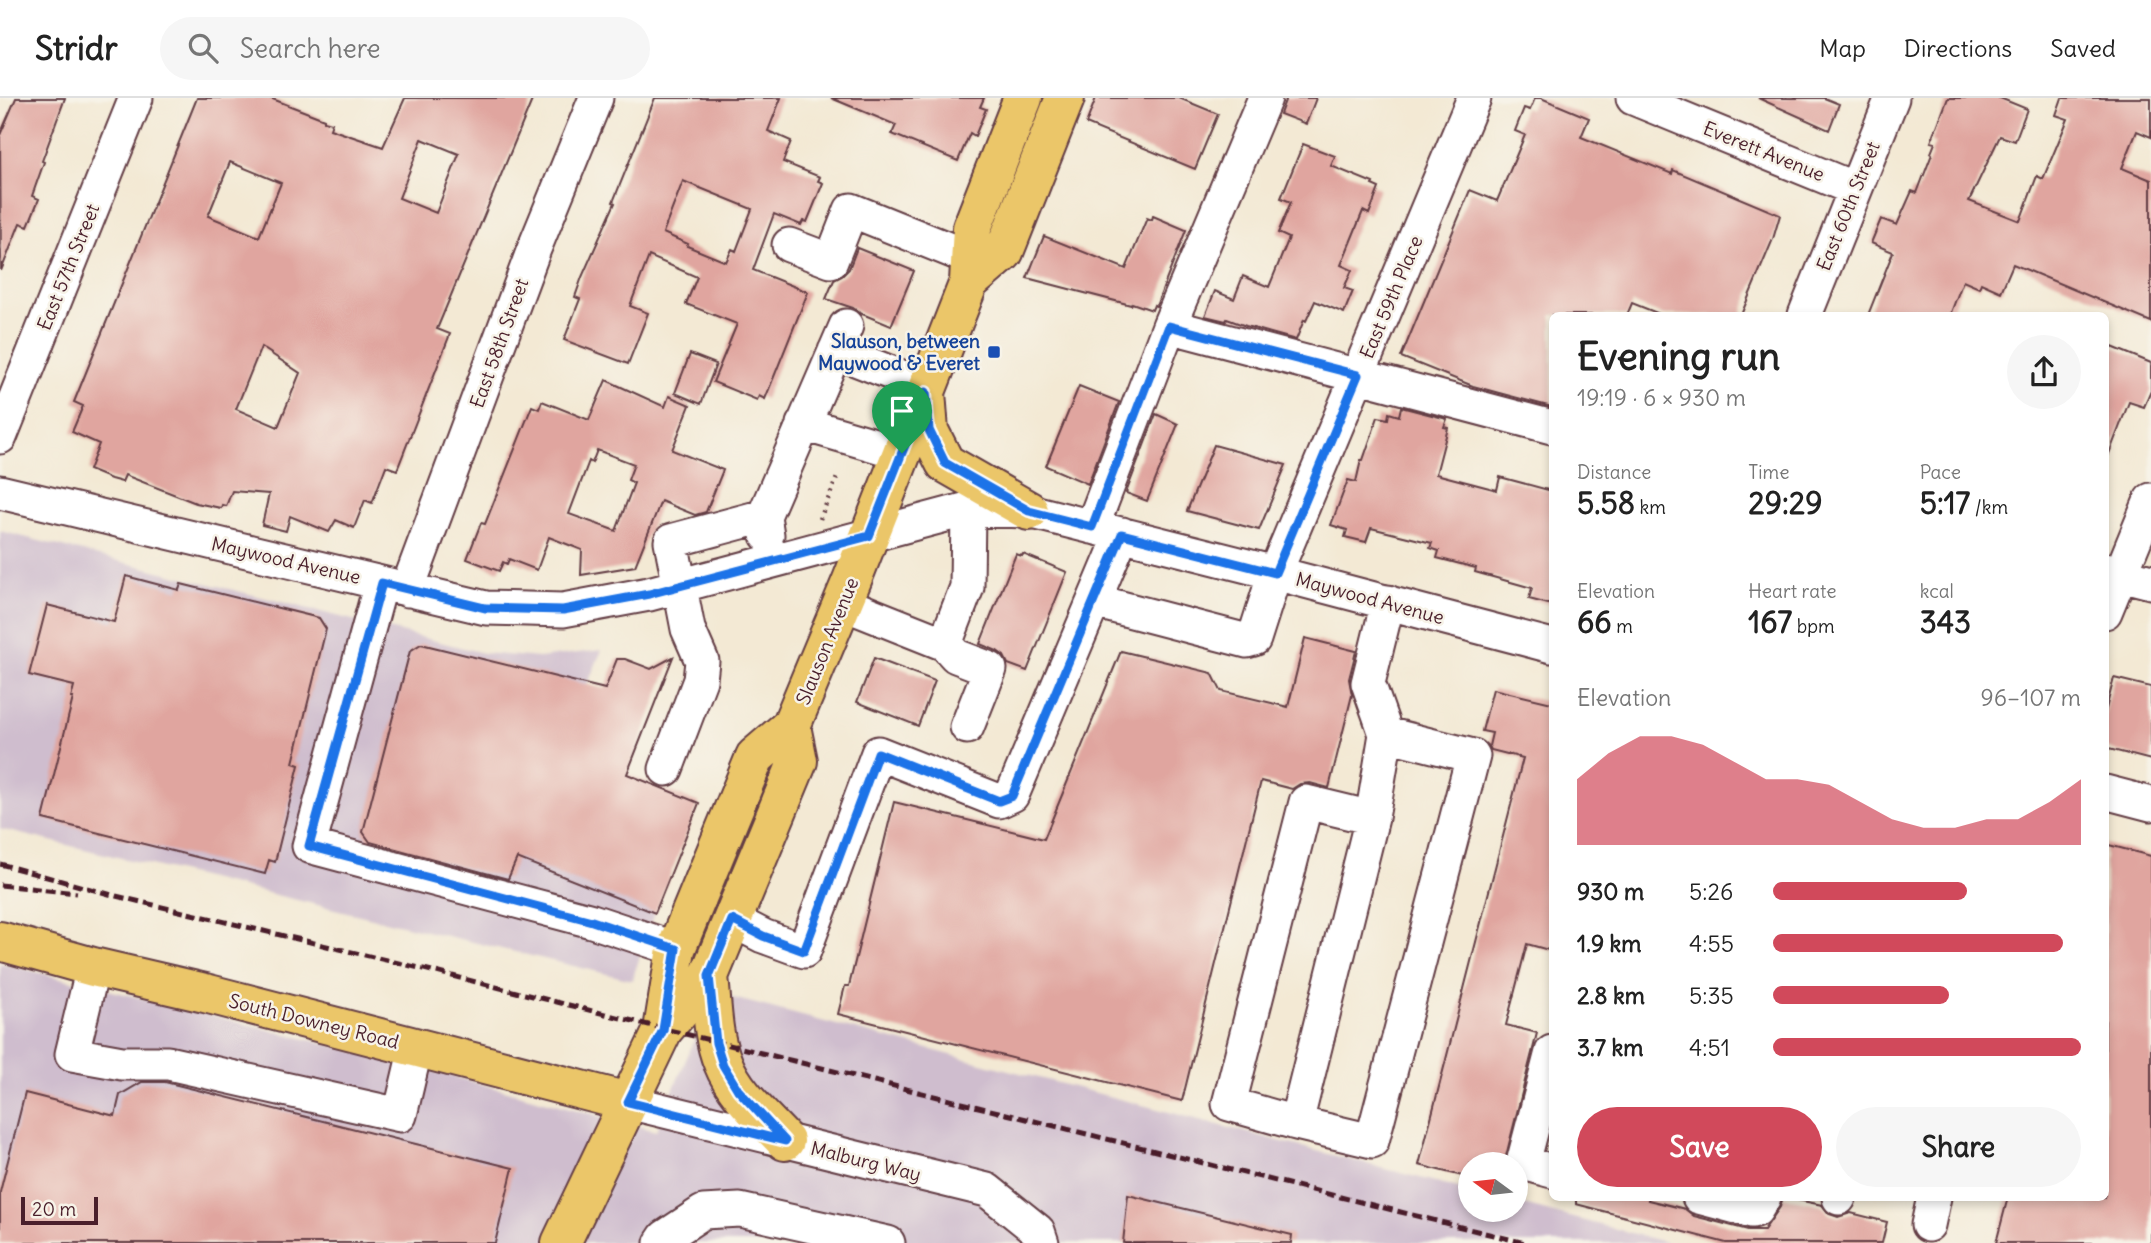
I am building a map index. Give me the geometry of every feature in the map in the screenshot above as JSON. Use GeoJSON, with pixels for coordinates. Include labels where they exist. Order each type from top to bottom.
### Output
{"type":"FeatureCollection","features":[{"type":"Feature","properties":{"kind":"main road","name":"Slauson Avenue"},"geometry":{"type":"LineString","coordinates":[[663,1030],[676,949],[755,757],[791,726],[842,603],[902,453],[970,270],[972,228],[1023,98]]}},
{"type":"Feature","properties":{"kind":"main road","name":"Slauson Avenue"},"geometry":{"type":"LineString","coordinates":[[970,270],[1004,252],[1065,98]]}},
{"type":"Feature","properties":{"kind":"main road"},"geometry":{"type":"LineString","coordinates":[[926,390],[929,430],[945,463],[1029,511]]}},
{"type":"Feature","properties":{"kind":"main road","name":"Slauson Avenue"},"geometry":{"type":"LineString","coordinates":[[561,1243],[663,1030],[709,976],[798,761],[791,726]]}},
{"type":"Feature","properties":{"kind":"main road","name":"South Downey Road"},"geometry":{"type":"LineString","coordinates":[[0,941],[93,967],[416,1047],[623,1112]]}},
{"type":"Feature","properties":{"kind":"main road"},"geometry":{"type":"LineString","coordinates":[[709,976],[716,1043],[723,1065],[738,1090],[785,1141]]}},
{"type":"Feature","properties":{"kind":"street","name":"East 57th Street"},"geometry":{"type":"LineString","coordinates":[[0,437],[136,98]]}},
{"type":"Feature","properties":{"kind":"street","name":"East 58th Street"},"geometry":{"type":"LineString","coordinates":[[596,98],[394,586],[309,846],[592,921],[676,949]]}},
{"type":"Feature","properties":{"kind":"street"},"geometry":{"type":"LineString","coordinates":[[732,920],[763,936],[804,951],[878,753],[999,801],[1012,796],[1094,601],[1107,530],[1169,326],[1265,98]]}},
{"type":"Feature","properties":{"kind":"street","name":"East 59th Place"},"geometry":{"type":"LineString","coordinates":[[1094,601],[1247,641],[1254,639],[1275,573],[1474,98]]}},
{"type":"Feature","properties":{"kind":"street","name":"Everett Avenue"},"geometry":{"type":"LineString","coordinates":[[1633,98],[1855,189]]}},
{"type":"Feature","properties":{"kind":"street","name":"East 60th Street"},"geometry":{"type":"LineString","coordinates":[[1806,312],[1892,98]]}},
{"type":"Feature","properties":{"kind":"street"},"geometry":{"type":"LineString","coordinates":[[789,245],[831,261],[851,210],[970,270]]}},
{"type":"Feature","properties":{"kind":"street"},"geometry":{"type":"LineString","coordinates":[[1169,326],[1549,426]]}},
{"type":"Feature","properties":{"kind":"street"},"geometry":{"type":"LineString","coordinates":[[771,562],[764,516],[840,338],[926,390]]}},
{"type":"Feature","properties":{"kind":"street"},"geometry":{"type":"LineString","coordinates":[[803,424],[902,453]]}},
{"type":"Feature","properties":{"kind":"street","name":"Maywood Avenue"},"geometry":{"type":"LineString","coordinates":[[0,492],[485,608],[563,610],[649,594],[968,509],[1029,511],[1549,645]]}},
{"type":"Feature","properties":{"kind":"street"},"geometry":{"type":"LineString","coordinates":[[2109,605],[2126,575],[2151,500]]}},
{"type":"Feature","properties":{"kind":"street"},"geometry":{"type":"LineString","coordinates":[[945,644],[967,587],[968,509]]}},
{"type":"Feature","properties":{"kind":"street"},"geometry":{"type":"LineString","coordinates":[[666,769],[700,680],[702,661],[688,629],[671,541],[764,516]]}},
{"type":"Feature","properties":{"kind":"street"},"geometry":{"type":"LineString","coordinates":[[842,603],[945,644],[956,656],[990,669],[967,727]]}},
{"type":"Feature","properties":{"kind":"street"},"geometry":{"type":"LineString","coordinates":[[1296,1123],[1372,818],[1386,734],[1368,683],[1388,603]]}},
{"type":"Feature","properties":{"kind":"street"},"geometry":{"type":"LineString","coordinates":[[1372,818],[1306,802],[1229,1104],[1372,1141],[1473,756],[1386,734]]}},
{"type":"Feature","properties":{"kind":"street"},"geometry":{"type":"LineString","coordinates":[[2109,793],[2151,804]]}},
{"type":"Feature","properties":{"kind":"street"},"geometry":{"type":"LineString","coordinates":[[93,967],[72,1054],[122,1063],[168,1063],[400,1115],[416,1047]]}},
{"type":"Feature","properties":{"kind":"street"},"geometry":{"type":"LineString","coordinates":[[1549,1063],[1523,1163],[1549,1170]]}},
{"type":"Feature","properties":{"kind":"street","name":"Malburg Way"},"geometry":{"type":"LineString","coordinates":[[623,1112],[785,1141],[987,1191],[1038,1231],[1042,1243]]}},
{"type":"Feature","properties":{"kind":"street"},"geometry":{"type":"LineString","coordinates":[[1714,1201],[1752,1211],[1756,1210],[1762,1201]]}},
{"type":"Feature","properties":{"kind":"street"},"geometry":{"type":"LineString","coordinates":[[661,1243],[665,1237],[703,1212],[740,1210],[888,1243]]}},
{"type":"Feature","properties":{"kind":"path"},"geometry":{"type":"LineString","coordinates":[[817,527],[838,475]]}},
{"type":"Feature","properties":{"kind":"shaded area"},"geometry":{"type":"Polygon","coordinates":[[[0,531],[483,653],[539,658],[602,650],[587,685],[655,913],[632,980],[0,829],[0,531]]]}},
{"type":"Feature","properties":{"kind":"shaded area"},"geometry":{"type":"Polygon","coordinates":[[[0,963],[402,1063],[656,1131],[714,993],[1458,1188],[1458,1222],[1528,1222],[1528,1206],[1669,1243],[0,1243],[0,963]]]}},
{"type":"Feature","properties":{"kind":"building"},"geometry":{"type":"Polygon","coordinates":[[[16,98],[65,98],[32,196],[39,199],[28,226],[20,223],[1,271],[0,135],[16,98]]]}},
{"type":"Feature","properties":{"kind":"building"},"geometry":{"type":"Polygon","coordinates":[[[197,98],[270,98],[332,123],[330,129],[383,147],[405,98],[533,98],[437,329],[450,334],[397,470],[386,466],[372,503],[365,500],[354,528],[336,520],[329,532],[290,516],[286,531],[262,525],[269,494],[232,491],[226,506],[222,505],[221,508],[196,503],[125,475],[122,482],[89,470],[99,444],[72,432],[83,406],[74,402],[197,98]],[[422,139],[399,198],[436,213],[459,154],[422,139]],[[230,162],[208,216],[259,237],[281,183],[230,162]],[[261,347],[236,409],[278,427],[300,373],[261,347]]]}},
{"type":"Feature","properties":{"kind":"building"},"geometry":{"type":"Polygon","coordinates":[[[655,98],[781,98],[768,131],[791,141],[783,162],[820,177],[818,181],[823,183],[807,222],[803,221],[801,225],[774,214],[753,270],[808,292],[765,399],[759,396],[757,400],[713,382],[737,324],[686,304],[697,277],[649,256],[630,306],[648,313],[628,364],[564,340],[580,299],[575,297],[582,277],[615,203],[613,202],[655,98]],[[683,181],[663,233],[726,262],[732,249],[736,251],[752,209],[683,181]]]}},
{"type":"Feature","properties":{"kind":"building"},"geometry":{"type":"Polygon","coordinates":[[[831,98],[984,98],[980,107],[986,109],[975,136],[970,133],[958,161],[892,134],[896,125],[831,98]]]}},
{"type":"Feature","properties":{"kind":"building"},"geometry":{"type":"Polygon","coordinates":[[[1096,98],[1179,98],[1218,114],[1195,169],[1086,124],[1096,98]]]}},
{"type":"Feature","properties":{"kind":"building"},"geometry":{"type":"Polygon","coordinates":[[[1286,98],[1316,98],[1306,124],[1280,114],[1286,98]]]}},
{"type":"Feature","properties":{"kind":"building"},"geometry":{"type":"Polygon","coordinates":[[[1535,98],[1541,98],[1589,118],[1581,137],[1672,174],[1673,170],[1780,215],[1773,239],[1742,312],[1654,312],[1632,303],[1628,312],[1549,312],[1549,406],[1473,386],[1401,357],[1470,190],[1497,201],[1525,135],[1515,131],[1524,108],[1530,110],[1535,98]]]}},
{"type":"Feature","properties":{"kind":"building"},"geometry":{"type":"Polygon","coordinates":[[[1758,98],[1824,98],[1839,104],[1829,130],[1758,98]]]}},
{"type":"Feature","properties":{"kind":"building"},"geometry":{"type":"Polygon","coordinates":[[[1948,98],[2000,98],[2027,109],[2015,141],[2000,136],[1969,201],[2020,221],[2037,176],[2043,179],[2068,119],[2056,115],[2062,98],[2151,98],[2151,137],[2137,131],[2122,168],[2151,180],[2151,322],[2013,264],[2001,292],[1981,283],[1979,288],[1963,281],[1951,312],[1869,312],[1893,252],[1871,243],[1881,219],[1897,225],[1912,191],[1917,193],[1932,154],[1935,143],[1931,142],[1948,98]]]}},
{"type":"Feature","properties":{"kind":"building"},"geometry":{"type":"Polygon","coordinates":[[[1303,144],[1335,156],[1331,166],[1379,188],[1369,214],[1363,211],[1341,265],[1352,270],[1344,288],[1353,291],[1344,313],[1315,301],[1296,340],[1227,319],[1226,321],[1205,316],[1215,291],[1234,299],[1243,276],[1269,287],[1289,238],[1278,233],[1291,202],[1281,198],[1303,144]]]}},
{"type":"Feature","properties":{"kind":"building"},"geometry":{"type":"Polygon","coordinates":[[[1153,216],[1186,230],[1156,306],[1154,305],[1152,310],[1027,278],[1044,236],[1126,269],[1147,218],[1152,220],[1153,216]]]}},
{"type":"Feature","properties":{"kind":"building"},"geometry":{"type":"Polygon","coordinates":[[[857,248],[914,271],[891,326],[826,299],[834,280],[849,269],[857,248]]]}},
{"type":"Feature","properties":{"kind":"building"},"geometry":{"type":"Polygon","coordinates":[[[2109,346],[2151,363],[2151,391],[2144,407],[2129,402],[2109,454],[2109,346]]]}},
{"type":"Feature","properties":{"kind":"building"},"geometry":{"type":"Polygon","coordinates":[[[690,354],[716,364],[701,404],[675,393],[690,354]]]}},
{"type":"Feature","properties":{"kind":"building"},"geometry":{"type":"Polygon","coordinates":[[[606,380],[665,407],[669,396],[690,405],[672,450],[723,470],[706,512],[695,515],[661,501],[635,566],[581,575],[582,550],[549,537],[537,570],[509,559],[507,564],[503,562],[499,571],[467,559],[481,523],[485,524],[532,406],[539,409],[542,401],[589,420],[606,380]],[[597,450],[592,463],[589,461],[569,514],[616,531],[634,483],[628,480],[634,464],[597,450]]]}},
{"type":"Feature","properties":{"kind":"building"},"geometry":{"type":"Polygon","coordinates":[[[1079,386],[1119,402],[1088,484],[1046,466],[1079,386]]]}},
{"type":"Feature","properties":{"kind":"building"},"geometry":{"type":"Polygon","coordinates":[[[1401,407],[1447,419],[1444,427],[1448,428],[1436,474],[1497,490],[1500,477],[1549,490],[1549,604],[1529,599],[1532,588],[1475,572],[1476,568],[1437,558],[1439,551],[1430,548],[1432,543],[1371,528],[1366,542],[1345,537],[1347,530],[1331,525],[1348,480],[1356,482],[1361,460],[1378,417],[1388,419],[1389,413],[1399,416],[1401,407]]]}},
{"type":"Feature","properties":{"kind":"building"},"geometry":{"type":"Polygon","coordinates":[[[1156,414],[1178,424],[1147,501],[1126,493],[1156,414]]]}},
{"type":"Feature","properties":{"kind":"building"},"geometry":{"type":"Polygon","coordinates":[[[1214,445],[1286,465],[1259,530],[1187,511],[1214,445]]]}},
{"type":"Feature","properties":{"kind":"building"},"geometry":{"type":"Polygon","coordinates":[[[1016,554],[1023,554],[1067,572],[1027,671],[1008,664],[1004,656],[997,651],[980,644],[1016,554]]]}},
{"type":"Feature","properties":{"kind":"building"},"geometry":{"type":"Polygon","coordinates":[[[126,576],[179,590],[181,584],[319,618],[326,629],[293,763],[299,765],[275,862],[269,860],[265,874],[43,819],[74,686],[29,675],[47,605],[114,622],[126,576]]]}},
{"type":"Feature","properties":{"kind":"building"},"geometry":{"type":"Polygon","coordinates":[[[1305,638],[1356,651],[1349,679],[1352,695],[1329,788],[1310,783],[1300,784],[1292,789],[1261,781],[1182,1101],[838,1014],[845,986],[849,986],[894,802],[1044,839],[1121,651],[1212,673],[1221,691],[1288,707],[1305,638]]]}},
{"type":"Feature","properties":{"kind":"building"},"geometry":{"type":"Polygon","coordinates":[[[421,644],[605,689],[617,659],[625,659],[651,669],[673,657],[627,774],[699,803],[655,913],[517,858],[508,879],[370,842],[363,832],[410,651],[421,644]]]}},
{"type":"Feature","properties":{"kind":"building"},"geometry":{"type":"Polygon","coordinates":[[[874,658],[935,681],[918,726],[857,702],[874,658]]]}},
{"type":"Feature","properties":{"kind":"building"},"geometry":{"type":"Polygon","coordinates":[[[2114,678],[2151,687],[2151,760],[2109,749],[2109,697],[2114,678]]]}},
{"type":"Feature","properties":{"kind":"building"},"geometry":{"type":"Polygon","coordinates":[[[1493,689],[1549,702],[1549,950],[1527,944],[1506,1025],[1537,1033],[1507,1152],[1458,1152],[1458,1175],[1419,1165],[1523,758],[1491,750],[1489,746],[1492,733],[1482,731],[1493,689]]]}},
{"type":"Feature","properties":{"kind":"building"},"geometry":{"type":"Polygon","coordinates":[[[2109,845],[2151,856],[2151,1243],[1996,1243],[2007,1201],[2109,1201],[2109,845]]]}},
{"type":"Feature","properties":{"kind":"building"},"geometry":{"type":"Polygon","coordinates":[[[142,1082],[165,1082],[513,1168],[495,1243],[0,1243],[0,1192],[25,1093],[115,1116],[120,1095],[142,1082]]]}},
{"type":"Feature","properties":{"kind":"building"},"geometry":{"type":"Polygon","coordinates":[[[1128,1195],[1292,1235],[1291,1243],[1123,1243],[1128,1195]]]}},
{"type":"Feature","properties":{"kind":"building"},"geometry":{"type":"Polygon","coordinates":[[[1576,1201],[1652,1201],[1685,1209],[1694,1216],[1748,1230],[1764,1230],[1782,1201],[1802,1201],[1822,1205],[1829,1214],[1838,1217],[1851,1213],[1887,1222],[1882,1243],[1726,1243],[1576,1204],[1576,1201]]]}},
{"type":"Feature","properties":{"kind":"railway"},"geometry":{"type":"LineString","coordinates":[[0,864],[116,896],[428,970],[1525,1243]]}},
{"type":"Feature","properties":{"kind":"railway"},"geometry":{"type":"LineString","coordinates":[[0,885],[77,893]]}},
{"type":"Feature","properties":{"kind":"place","name":"Slauson, between Maywood & Everet"},"geometry":{"type":"Point","coordinates":[994,352]}},
{"type":"Feature","properties":{"kind":"route"},"geometry":{"type":"LineString","coordinates":[[1169,326],[1358,375],[1275,573],[1122,534],[1012,796],[999,801],[878,753],[804,951],[763,936],[732,920],[709,976],[716,1043],[723,1065],[738,1090],[785,1141],[628,1102],[663,1030],[676,949],[592,921],[309,846],[382,583],[485,608],[563,610],[649,594],[869,536],[902,453],[926,392],[929,430],[945,463],[1029,511],[1092,527],[1169,326]]}}]}
